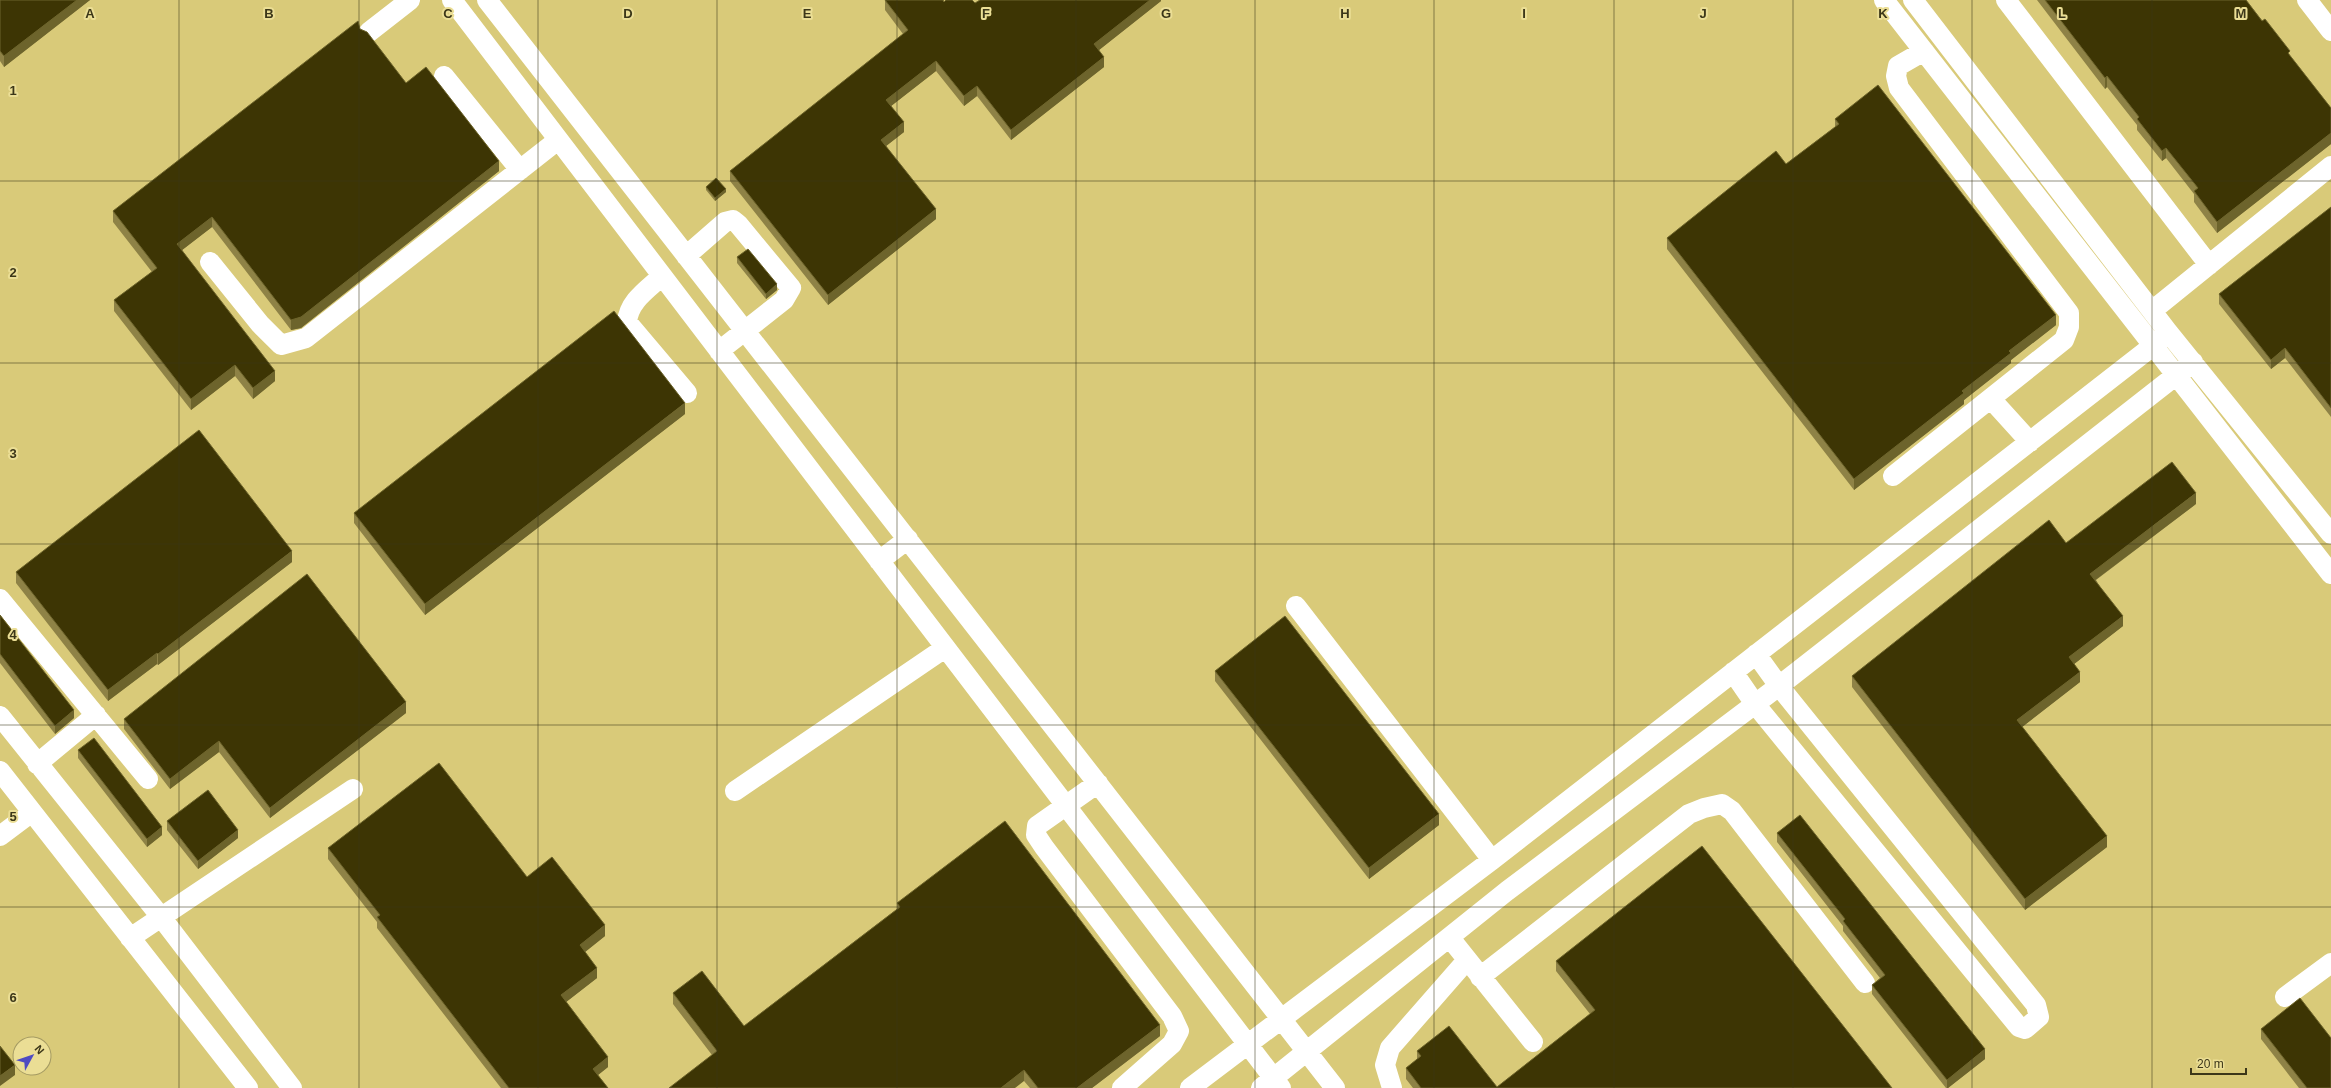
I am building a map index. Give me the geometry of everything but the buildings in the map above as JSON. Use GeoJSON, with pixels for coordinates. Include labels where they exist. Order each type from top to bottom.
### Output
{"type":"FeatureCollection","features":[{"type":"Feature","properties":{"kind":"street"},"geometry":{"type":"LineString","coordinates":[[369,32],[410,0]]}},
{"type":"Feature","properties":{"kind":"street"},"geometry":{"type":"LineString","coordinates":[[452,0],[1066,808],[1250,1045],[1272,1085],[1306,1050],[1450,938],[1507,891],[1779,686],[2175,374],[2193,362]]}},
{"type":"Feature","properties":{"kind":"street"},"geometry":{"type":"LineString","coordinates":[[487,0],[1335,1088]]}},
{"type":"Feature","properties":{"kind":"street"},"geometry":{"type":"LineString","coordinates":[[1884,0],[2331,574]]}},
{"type":"Feature","properties":{"kind":"street"},"geometry":{"type":"LineString","coordinates":[[1913,0],[2154,310],[2168,332],[2331,534]]}},
{"type":"Feature","properties":{"kind":"street"},"geometry":{"type":"LineString","coordinates":[[2006,0],[2209,265]]}},
{"type":"Feature","properties":{"kind":"street"},"geometry":{"type":"LineString","coordinates":[[2307,0],[2331,31]]}},
{"type":"Feature","properties":{"kind":"street"},"geometry":{"type":"LineString","coordinates":[[1893,476],[2064,340],[2069,327],[2069,313],[1899,88],[1896,76],[1898,66],[1924,51]]}},
{"type":"Feature","properties":{"kind":"street"},"geometry":{"type":"LineString","coordinates":[[444,76],[520,170]]}},
{"type":"Feature","properties":{"kind":"street"},"geometry":{"type":"LineString","coordinates":[[210,262],[260,324],[281,345],[306,338],[558,140]]}},
{"type":"Feature","properties":{"kind":"street"},"geometry":{"type":"LineString","coordinates":[[2154,310],[2331,166]]}},
{"type":"Feature","properties":{"kind":"street"},"geometry":{"type":"LineString","coordinates":[[686,256],[726,222],[732,220],[738,224],[791,288],[784,300],[746,332],[719,351]]}},
{"type":"Feature","properties":{"kind":"street"},"geometry":{"type":"LineString","coordinates":[[662,276],[633,302],[628,310],[627,322],[687,393]]}},
{"type":"Feature","properties":{"kind":"street"},"geometry":{"type":"LineString","coordinates":[[1190,1088],[1250,1045],[1492,860],[2030,442],[2154,345],[2168,332]]}},
{"type":"Feature","properties":{"kind":"street"},"geometry":{"type":"LineString","coordinates":[[1990,399],[2030,442]]}},
{"type":"Feature","properties":{"kind":"street"},"geometry":{"type":"LineString","coordinates":[[879,561],[908,539]]}},
{"type":"Feature","properties":{"kind":"street"},"geometry":{"type":"LineString","coordinates":[[0,599],[148,779]]}},
{"type":"Feature","properties":{"kind":"street"},"geometry":{"type":"LineString","coordinates":[[1296,606],[1492,860]]}},
{"type":"Feature","properties":{"kind":"street"},"geometry":{"type":"LineString","coordinates":[[735,791],[945,648]]}},
{"type":"Feature","properties":{"kind":"street"},"geometry":{"type":"LineString","coordinates":[[1733,672],[1755,704],[2019,1027],[2025,1029],[2034,1023],[2039,1017],[2036,1005],[1779,686],[1756,654]]}},
{"type":"Feature","properties":{"kind":"street"},"geometry":{"type":"LineString","coordinates":[[37,764],[96,715]]}},
{"type":"Feature","properties":{"kind":"street"},"geometry":{"type":"LineString","coordinates":[[2,724],[37,764],[161,917],[292,1088]]}},
{"type":"Feature","properties":{"kind":"street"},"geometry":{"type":"LineString","coordinates":[[0,771],[248,1088]]}},
{"type":"Feature","properties":{"kind":"street"},"geometry":{"type":"LineString","coordinates":[[1098,783],[1066,808],[1037,826],[1036,835],[1172,1016],[1178,1030],[1172,1044],[1122,1088]]}},
{"type":"Feature","properties":{"kind":"street"},"geometry":{"type":"LineString","coordinates":[[130,938],[353,789]]}},
{"type":"Feature","properties":{"kind":"street"},"geometry":{"type":"LineString","coordinates":[[1480,977],[1689,814],[1704,808],[1722,804],[1732,811],[1865,983]]}},
{"type":"Feature","properties":{"kind":"street"},"geometry":{"type":"LineString","coordinates":[[0,836],[32,812]]}},
{"type":"Feature","properties":{"kind":"street"},"geometry":{"type":"LineString","coordinates":[[1450,938],[1533,1042]]}},
{"type":"Feature","properties":{"kind":"street"},"geometry":{"type":"LineString","coordinates":[[1392,1088],[1385,1065],[1390,1048],[1467,960]]}},
{"type":"Feature","properties":{"kind":"street"},"geometry":{"type":"LineString","coordinates":[[2285,997],[2331,963]]}},
{"type":"Feature","properties":{"kind":"shaded area"},"geometry":{"type":"Polygon","coordinates":[[[0,0],[2331,0],[2331,1088],[0,1088],[0,0]]]}}]}
